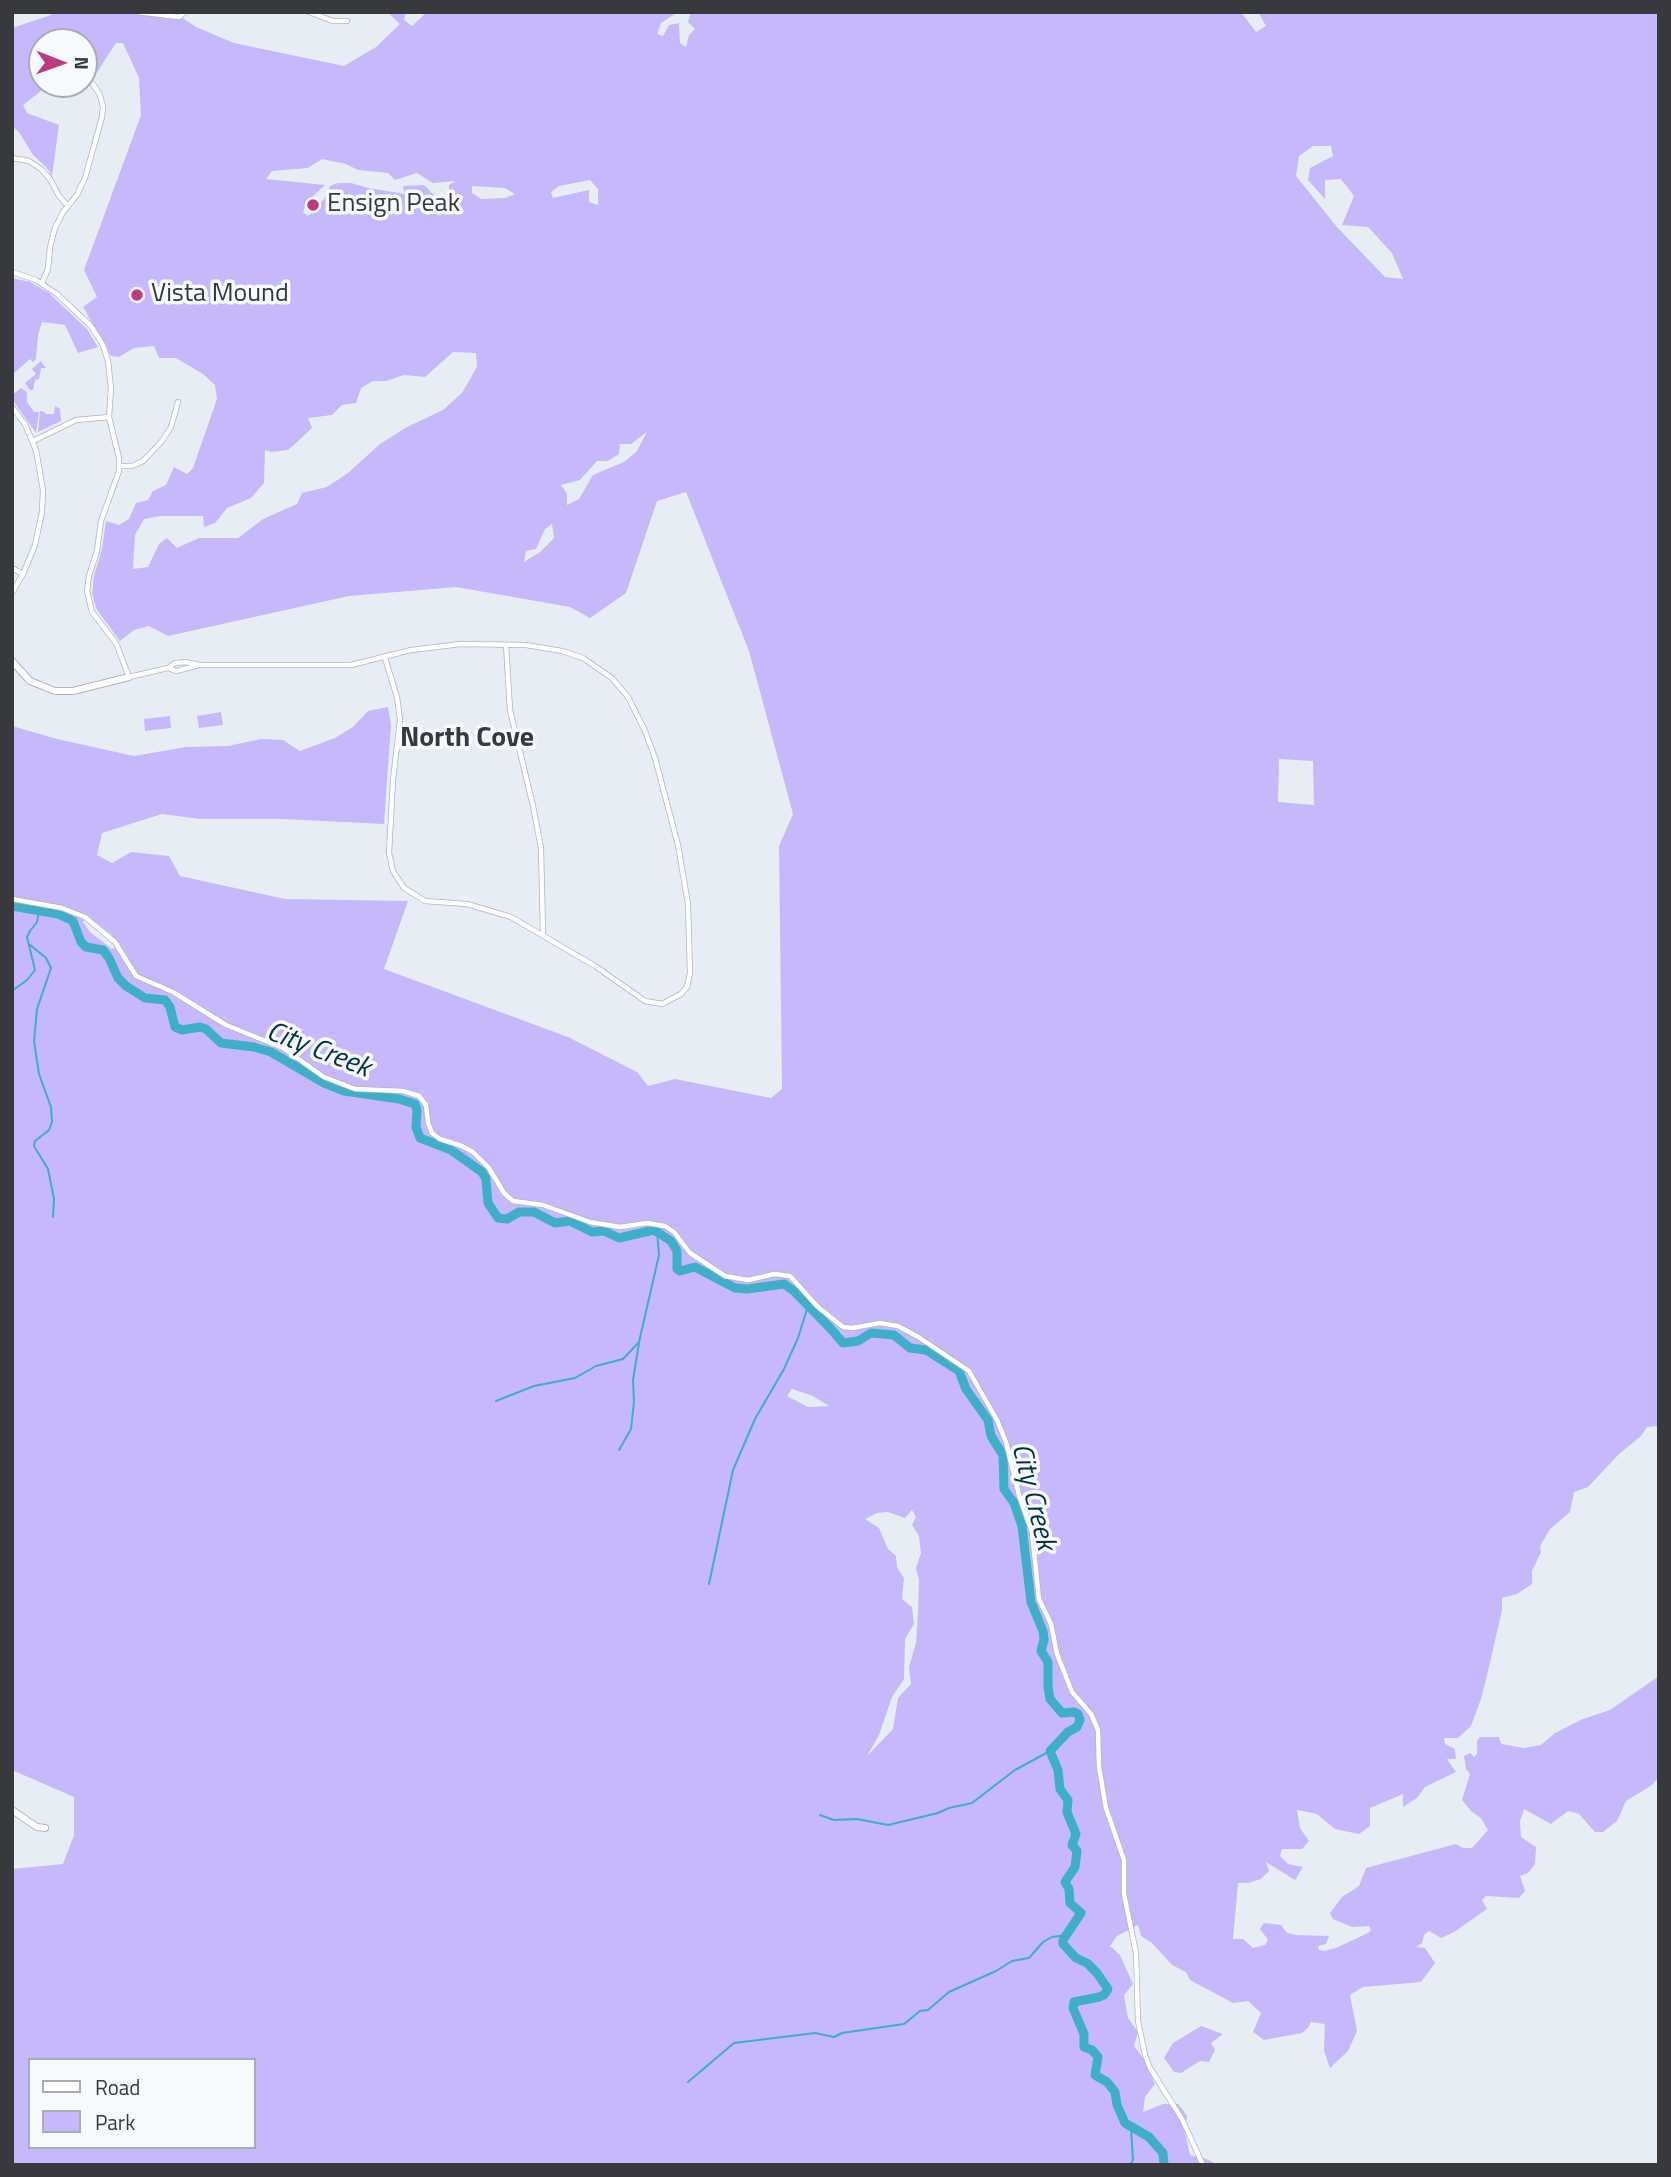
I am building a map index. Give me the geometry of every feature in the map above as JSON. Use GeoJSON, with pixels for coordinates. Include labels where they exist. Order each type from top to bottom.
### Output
{"type":"FeatureCollection","features":[{"type":"Feature","properties":{"kind":"street"},"geometry":{"type":"LineString","coordinates":[[136,12],[179,17],[185,12]]}},
{"type":"Feature","properties":{"kind":"street"},"geometry":{"type":"LineString","coordinates":[[309,12],[333,21],[347,21]]}},
{"type":"Feature","properties":{"kind":"street"},"geometry":{"type":"LineString","coordinates":[[42,283],[48,269],[52,234],[85,178],[103,112],[98,91]]}},
{"type":"Feature","properties":{"kind":"street"},"geometry":{"type":"LineString","coordinates":[[12,158],[29,161],[41,169],[68,206]]}},
{"type":"Feature","properties":{"kind":"street"},"geometry":{"type":"LineString","coordinates":[[12,272],[42,283],[86,320],[103,345],[111,377],[109,417],[120,466],[118,480],[101,521],[87,591],[92,612],[116,643],[129,677]]}},
{"type":"Feature","properties":{"kind":"street"},"geometry":{"type":"LineString","coordinates":[[120,466],[139,464],[149,456],[169,432],[178,402]]}},
{"type":"Feature","properties":{"kind":"street"},"geometry":{"type":"LineString","coordinates":[[12,407],[33,440],[41,469],[43,501],[35,545],[12,593]]}},
{"type":"Feature","properties":{"kind":"street"},"geometry":{"type":"LineString","coordinates":[[33,440],[76,420],[109,417]]}},
{"type":"Feature","properties":{"kind":"street"},"geometry":{"type":"LineString","coordinates":[[12,568],[23,574]]}},
{"type":"Feature","properties":{"kind":"street"},"geometry":{"type":"LineString","coordinates":[[12,661],[30,681],[55,691],[73,691],[168,668],[175,663],[341,666],[440,645],[539,647],[583,658],[612,678],[635,710],[655,758],[678,845],[690,932],[690,973],[687,987],[676,999],[662,1004],[645,1001],[543,934],[491,909],[425,901],[411,894],[398,881],[389,853],[400,720],[397,697],[385,657]]}},
{"type":"Feature","properties":{"kind":"street"},"geometry":{"type":"LineString","coordinates":[[506,645],[510,710],[540,841],[543,934]]}},
{"type":"Feature","properties":{"kind":"street"},"geometry":{"type":"LineString","coordinates":[[12,899],[62,908],[85,917],[115,942],[136,976],[173,992],[226,1025],[283,1048],[324,1077],[355,1089],[403,1091],[419,1096],[426,1105],[432,1133],[473,1152],[489,1168],[504,1193],[513,1201],[543,1205],[590,1222],[620,1227],[647,1223],[665,1226],[690,1253],[725,1276],[748,1280],[774,1274],[790,1276],[818,1307],[843,1327],[880,1323],[893,1325],[920,1338],[969,1371],[997,1420],[1006,1442],[1019,1495],[1032,1532],[1039,1598],[1051,1624],[1057,1654],[1072,1692],[1091,1714],[1098,1730],[1106,1808],[1124,1860],[1124,1894],[1136,1953],[1136,2006],[1145,2055],[1150,2068],[1182,2119],[1203,2165]]}},
{"type":"Feature","properties":{"kind":"street"},"geometry":{"type":"LineString","coordinates":[[12,1810],[37,1827],[45,1828]]}},
{"type":"Feature","properties":{"kind":"green space"},"geometry":{"type":"Polygon","coordinates":[[[51,12],[174,12],[196,27],[234,43],[344,66],[376,47],[400,24],[387,12],[406,12],[404,20],[412,26],[427,12],[678,12],[661,23],[657,34],[663,36],[669,25],[679,23],[680,43],[686,47],[689,35],[695,29],[688,22],[691,12],[1241,12],[1256,32],[1266,26],[1258,12],[1659,12],[1659,1426],[1647,1427],[1588,1487],[1574,1492],[1570,1512],[1550,1529],[1540,1546],[1541,1552],[1532,1571],[1532,1584],[1517,1594],[1502,1598],[1502,1610],[1488,1671],[1471,1726],[1458,1738],[1444,1738],[1445,1744],[1455,1749],[1456,1759],[1447,1759],[1456,1772],[1425,1787],[1417,1798],[1403,1807],[1403,1794],[1370,1808],[1370,1826],[1359,1834],[1335,1829],[1317,1814],[1297,1810],[1300,1828],[1309,1841],[1302,1849],[1282,1849],[1280,1856],[1288,1864],[1303,1867],[1295,1880],[1266,1862],[1269,1871],[1261,1879],[1238,1883],[1233,1939],[1243,1939],[1253,1948],[1265,1945],[1268,1940],[1260,1929],[1264,1923],[1281,1925],[1287,1933],[1296,1935],[1329,1936],[1326,1944],[1318,1946],[1319,1950],[1336,1948],[1371,1930],[1369,1926],[1352,1927],[1333,1919],[1330,1913],[1342,1897],[1359,1886],[1366,1868],[1456,1844],[1463,1848],[1472,1848],[1488,1830],[1481,1818],[1462,1800],[1470,1774],[1466,1769],[1464,1756],[1470,1753],[1474,1757],[1477,1754],[1477,1741],[1480,1737],[1499,1737],[1501,1744],[1524,1748],[1541,1745],[1555,1733],[1583,1719],[1610,1710],[1659,1676],[1659,1777],[1652,1785],[1626,1801],[1617,1821],[1603,1832],[1595,1832],[1579,1814],[1568,1811],[1551,1824],[1524,1809],[1520,1821],[1521,1837],[1536,1847],[1535,1864],[1528,1873],[1520,1876],[1525,1891],[1519,1898],[1486,1896],[1482,1900],[1487,1909],[1454,1932],[1441,1938],[1429,1931],[1424,1935],[1422,1943],[1416,1947],[1425,1948],[1435,1963],[1421,1982],[1363,1987],[1350,1995],[1357,2031],[1348,2051],[1330,2068],[1324,2051],[1325,2024],[1311,2022],[1302,2033],[1264,2040],[1253,2032],[1261,2013],[1248,2001],[1233,2003],[1190,1980],[1186,1972],[1172,1965],[1152,1943],[1141,1936],[1138,1925],[1117,1936],[1110,1946],[1120,1955],[1133,1984],[1124,1995],[1128,2018],[1138,2032],[1134,2046],[1144,2059],[1155,2084],[1145,2097],[1143,2112],[1163,2104],[1178,2104],[1187,2116],[1185,2132],[1190,2155],[1219,2165],[12,2165],[12,1869],[63,1864],[74,1835],[74,1797],[12,1770],[12,726],[134,756],[186,747],[228,746],[261,739],[283,740],[300,751],[335,738],[353,727],[368,711],[388,707],[391,725],[384,824],[284,819],[200,819],[162,814],[102,833],[97,855],[112,863],[131,852],[169,856],[180,876],[285,899],[408,901],[384,969],[568,1037],[637,1072],[648,1086],[675,1079],[771,1098],[782,1089],[779,846],[793,814],[749,651],[686,492],[657,501],[626,593],[590,618],[570,607],[456,587],[349,596],[168,636],[149,626],[134,630],[120,641],[97,610],[92,594],[106,521],[119,525],[129,519],[136,503],[148,500],[153,491],[166,485],[174,467],[187,474],[193,468],[217,399],[215,385],[203,374],[176,358],[159,358],[154,346],[134,348],[119,357],[111,356],[83,307],[97,297],[84,270],[141,115],[139,78],[123,43],[116,43],[98,71],[98,28],[28,28],[28,98],[32,98],[23,105],[27,113],[59,125],[52,176],[12,126],[12,28],[51,15],[51,12]],[[1313,146],[1299,156],[1296,176],[1337,227],[1385,277],[1403,279],[1392,253],[1368,227],[1342,225],[1354,196],[1341,179],[1325,180],[1325,199],[1308,180],[1310,168],[1333,156],[1331,146],[1313,146]],[[322,159],[308,168],[272,171],[266,179],[325,185],[306,203],[303,212],[308,216],[327,195],[330,186],[338,183],[351,183],[405,194],[403,186],[424,185],[437,198],[449,197],[449,185],[455,181],[433,183],[417,173],[395,180],[388,173],[358,170],[346,164],[322,159]],[[590,180],[559,186],[551,192],[553,198],[589,190],[589,202],[598,205],[598,189],[590,180]],[[472,186],[472,193],[481,199],[505,198],[515,194],[505,188],[472,186]],[[453,352],[425,377],[404,375],[386,381],[373,381],[361,388],[356,403],[342,405],[332,415],[308,418],[312,428],[288,450],[265,450],[264,483],[251,498],[227,508],[215,523],[204,527],[203,516],[160,516],[144,519],[135,535],[133,569],[148,567],[159,544],[167,538],[177,548],[199,538],[238,538],[263,519],[297,504],[302,493],[327,487],[348,473],[380,444],[405,428],[443,410],[462,393],[477,367],[476,353],[453,352]],[[647,432],[631,444],[620,444],[619,454],[608,461],[597,461],[580,480],[561,485],[567,494],[567,505],[579,499],[593,475],[624,462],[637,451],[647,432]],[[552,524],[545,529],[536,549],[526,551],[524,562],[540,552],[554,538],[552,524]],[[1279,759],[1278,802],[1314,805],[1313,761],[1279,759]],[[87,916],[83,922],[90,932],[112,949],[120,944],[87,916]],[[792,1389],[787,1396],[808,1407],[829,1406],[813,1396],[792,1389]],[[912,1510],[905,1518],[888,1512],[877,1513],[865,1519],[879,1528],[888,1549],[896,1556],[897,1567],[904,1578],[902,1599],[912,1607],[914,1624],[905,1639],[904,1679],[892,1697],[879,1735],[867,1756],[893,1729],[898,1698],[911,1684],[909,1667],[916,1643],[918,1614],[919,1580],[916,1568],[921,1553],[919,1536],[912,1525],[916,1517],[912,1510]]]}},
{"type":"Feature","properties":{"kind":"green space"},"geometry":{"type":"Polygon","coordinates":[[[12,278],[30,282],[49,293],[87,329],[98,347],[78,353],[65,325],[42,322],[36,359],[33,362],[30,359],[12,375],[12,278]]]}},
{"type":"Feature","properties":{"kind":"green space"},"geometry":{"type":"Polygon","coordinates":[[[41,361],[46,368],[41,368],[39,379],[35,380],[33,390],[30,390],[25,383],[36,374],[32,369],[41,361]]]}},
{"type":"Feature","properties":{"kind":"green space"},"geometry":{"type":"Polygon","coordinates":[[[21,388],[27,392],[27,402],[34,412],[39,412],[36,433],[12,399],[12,395],[21,388]]]}},
{"type":"Feature","properties":{"kind":"green space"},"geometry":{"type":"Polygon","coordinates":[[[55,406],[60,409],[61,421],[38,432],[40,411],[54,414],[55,406]]]}},
{"type":"Feature","properties":{"kind":"green space"},"geometry":{"type":"Polygon","coordinates":[[[221,712],[223,725],[199,728],[197,716],[221,712]]]}},
{"type":"Feature","properties":{"kind":"green space"},"geometry":{"type":"Polygon","coordinates":[[[170,716],[171,728],[145,731],[144,719],[170,716]]]}},
{"type":"Feature","properties":{"kind":"green space"},"geometry":{"type":"Polygon","coordinates":[[[1201,2026],[1223,2034],[1211,2043],[1215,2050],[1209,2062],[1200,2061],[1181,2073],[1174,2072],[1164,2058],[1173,2043],[1201,2026]]]}},
{"type":"Feature","properties":{"kind":"waterway","name":"City Creek"},"geometry":{"type":"LineString","coordinates":[[12,906],[58,914],[73,921],[81,942],[86,947],[103,950],[118,978],[126,986],[145,998],[165,1000],[170,1007],[175,1027],[182,1030],[200,1027],[221,1043],[271,1052],[324,1083],[344,1091],[415,1104],[416,1127],[420,1138],[451,1150],[482,1172],[486,1179],[488,1203],[498,1218],[507,1219],[519,1212],[534,1212],[555,1223],[570,1221],[592,1232],[604,1231],[619,1238],[654,1230],[671,1241],[677,1251],[677,1269],[680,1271],[695,1267],[735,1288],[784,1284],[794,1291],[843,1343],[858,1341],[871,1333],[894,1335],[910,1348],[926,1350],[959,1371],[966,1389],[988,1420],[991,1436],[1003,1455],[1004,1489],[1014,1503],[1022,1526],[1031,1602],[1043,1631],[1041,1651],[1048,1662],[1050,1699],[1062,1713],[1074,1712],[1080,1720],[1077,1727],[1068,1732],[1050,1751],[1058,1770],[1060,1789],[1068,1800],[1067,1812],[1076,1834],[1072,1845],[1077,1851],[1075,1867],[1065,1882],[1069,1889],[1070,1903],[1081,1913],[1063,1944],[1076,1958],[1087,1963],[1108,1989],[1099,1997],[1074,2002],[1073,2008],[1084,2034],[1084,2047],[1092,2050],[1098,2057],[1095,2075],[1107,2082],[1115,2092],[1125,2123],[1149,2137],[1163,2153],[1164,2165]]}},
{"type":"Feature","properties":{"kind":"waterway"},"geometry":{"type":"LineString","coordinates":[[12,991],[35,970],[27,937],[37,922],[39,911]]}},
{"type":"Feature","properties":{"kind":"waterway"},"geometry":{"type":"LineString","coordinates":[[29,944],[46,958],[51,968],[37,1009],[34,1041],[39,1074],[51,1107],[52,1122],[49,1130],[35,1141],[34,1146],[48,1169],[54,1199],[53,1217]]}},
{"type":"Feature","properties":{"kind":"waterway"},"geometry":{"type":"LineString","coordinates":[[496,1401],[534,1386],[575,1378],[596,1366],[623,1359],[639,1342],[659,1255],[657,1231]]}},
{"type":"Feature","properties":{"kind":"waterway"},"geometry":{"type":"LineString","coordinates":[[709,1584],[733,1470],[755,1419],[784,1369],[808,1306]]}},
{"type":"Feature","properties":{"kind":"waterway"},"geometry":{"type":"LineString","coordinates":[[619,1450],[631,1429],[633,1380],[639,1343]]}},
{"type":"Feature","properties":{"kind":"waterway"},"geometry":{"type":"LineString","coordinates":[[820,1815],[834,1820],[857,1819],[888,1825],[938,1813],[972,1803],[1015,1770],[1050,1751]]}},
{"type":"Feature","properties":{"kind":"waterway"},"geometry":{"type":"LineString","coordinates":[[688,2082],[734,2043],[815,2033],[834,2037],[842,2033],[904,2024],[920,2011],[928,2010],[949,1992],[1012,1961],[1029,1958],[1043,1942],[1052,1937],[1066,1935]]}},
{"type":"Feature","properties":{"kind":"waterway"},"geometry":{"type":"LineString","coordinates":[[1130,2165],[1133,2160],[1131,2128]]}},
{"type":"Feature","properties":{"kind":"place","name":"Ensign Peak"},"geometry":{"type":"Point","coordinates":[313,205]}},
{"type":"Feature","properties":{"kind":"place","name":"Vista Mound"},"geometry":{"type":"Point","coordinates":[137,295]}},
{"type":"Feature","properties":{"kind":"district","name":"North Cove"},"geometry":{"type":"Point","coordinates":[467,739]}}]}
